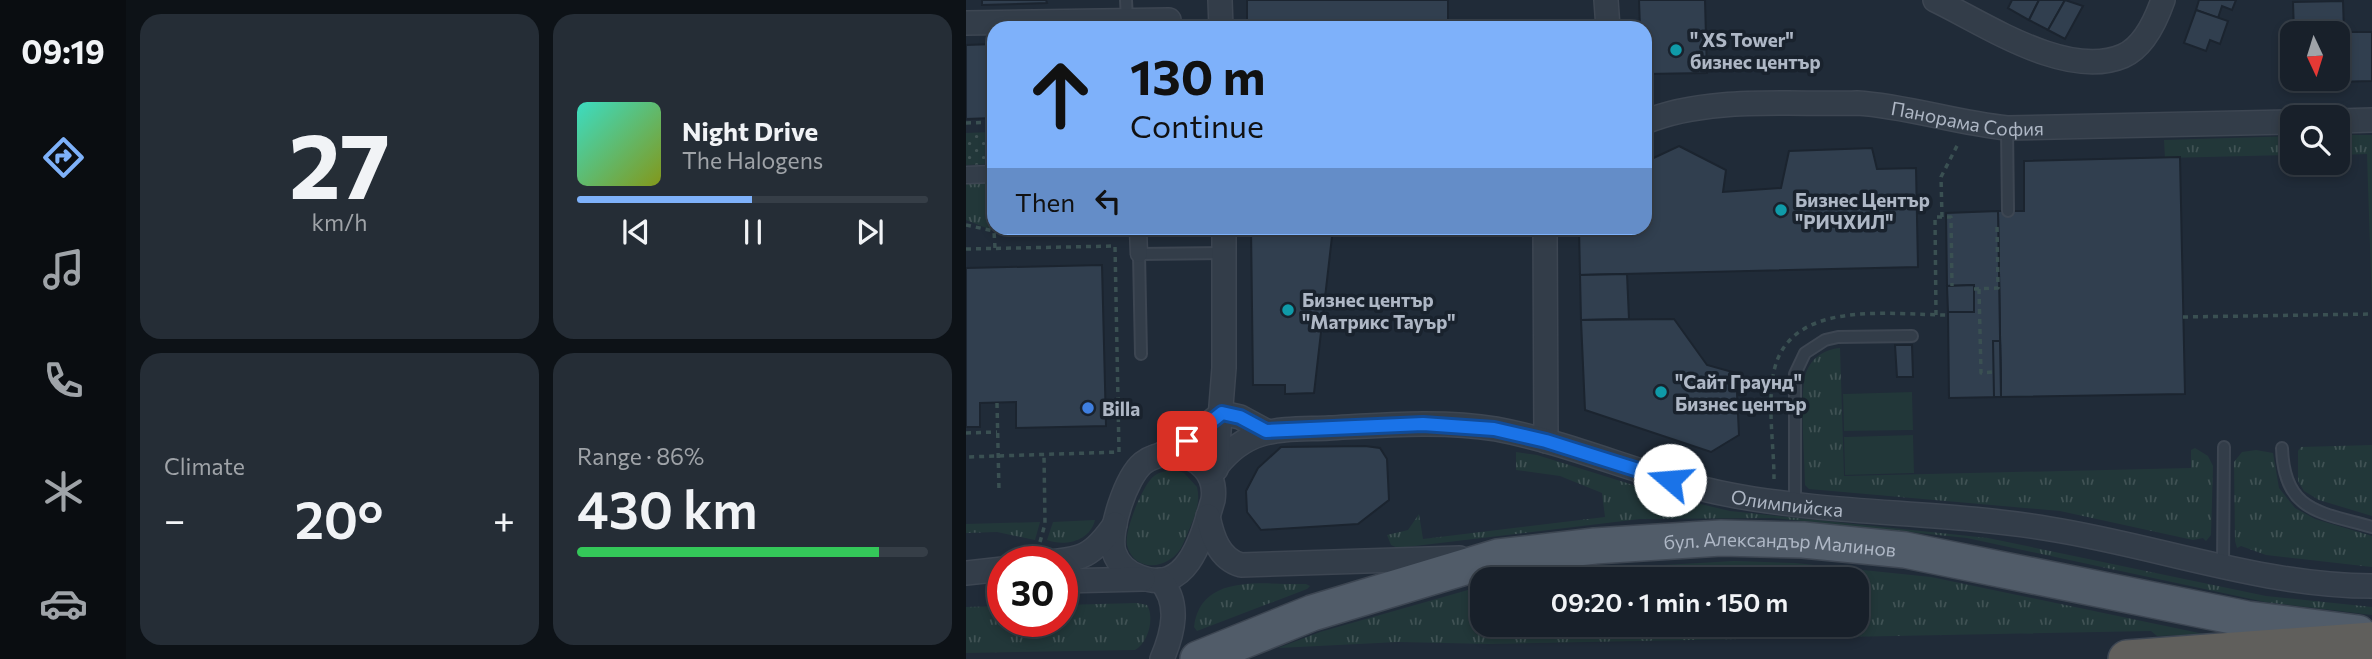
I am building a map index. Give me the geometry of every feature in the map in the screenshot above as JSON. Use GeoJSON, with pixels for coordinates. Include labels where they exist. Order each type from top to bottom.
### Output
{"type":"FeatureCollection","features":[{"type":"Feature","properties":{"kind":"highway"},"geometry":{"type":"LineString","coordinates":[[2127,659],[2372,641]]}},
{"type":"Feature","properties":{"kind":"main road","name":"бул. Александър Малинов"},"geometry":{"type":"LineString","coordinates":[[1198,659],[1312,613],[1498,557],[1654,541],[1803,540],[1958,558],[2247,619],[2372,635]]}},
{"type":"Feature","properties":{"kind":"street"},"geometry":{"type":"LineString","coordinates":[[1220,0],[1221,21]]}},
{"type":"Feature","properties":{"kind":"street"},"geometry":{"type":"LineString","coordinates":[[1606,0],[1608,21]]}},
{"type":"Feature","properties":{"kind":"street"},"geometry":{"type":"LineString","coordinates":[[1935,0],[2043,53],[2082,62],[2124,56],[2153,28],[2163,0]]}},
{"type":"Feature","properties":{"kind":"street"},"geometry":{"type":"LineString","coordinates":[[991,21],[1126,10],[1153,21]]}},
{"type":"Feature","properties":{"kind":"street"},"geometry":{"type":"LineString","coordinates":[[966,23],[987,21]]}},
{"type":"Feature","properties":{"kind":"street","name":"Панорама София"},"geometry":{"type":"LineString","coordinates":[[1652,120],[1677,111],[1706,107],[1857,103],[1968,124],[2007,128],[2280,122]]}},
{"type":"Feature","properties":{"kind":"street"},"geometry":{"type":"LineString","coordinates":[[2350,121],[2372,120]]}},
{"type":"Feature","properties":{"kind":"street"},"geometry":{"type":"LineString","coordinates":[[966,175],[987,174]]}},
{"type":"Feature","properties":{"kind":"street"},"geometry":{"type":"LineString","coordinates":[[1138,235],[1139,254]]}},
{"type":"Feature","properties":{"kind":"street"},"geometry":{"type":"LineString","coordinates":[[1078,581],[1152,579],[1180,573],[1192,560],[1208,516],[1217,466],[1222,413],[1224,235]]}},
{"type":"Feature","properties":{"kind":"street"},"geometry":{"type":"LineString","coordinates":[[1545,235],[1546,441]]}},
{"type":"Feature","properties":{"kind":"street"},"geometry":{"type":"LineString","coordinates":[[1222,413],[1240,417],[1266,431]]}},
{"type":"Feature","properties":{"kind":"street"},"geometry":{"type":"LineString","coordinates":[[1162,659],[1173,619],[1171,597],[1152,579],[1128,571],[1116,557],[1112,543],[1115,524],[1134,474],[1144,462],[1187,441],[1222,413]]}},
{"type":"Feature","properties":{"kind":"street","name":"Олимпийска"},"geometry":{"type":"LineString","coordinates":[[1217,466],[1241,443],[1266,431],[1423,424],[1494,429],[1546,441],[1700,489],[1796,504],[1955,516],[2047,528],[2223,566],[2321,583],[2372,586]]}},
{"type":"Feature","properties":{"kind":"street"},"geometry":{"type":"LineString","coordinates":[[1162,454],[1191,457],[1207,471],[1214,489]]}},
{"type":"Feature","properties":{"kind":"street"},"geometry":{"type":"LineString","coordinates":[[1208,516],[1212,534],[1222,552],[1229,560],[1241,565],[1498,557]]}},
{"type":"Feature","properties":{"kind":"street"},"geometry":{"type":"LineString","coordinates":[[1078,558],[1088,554],[1115,524]]}},
{"type":"Feature","properties":{"kind":"lane"},"geometry":{"type":"LineString","coordinates":[[2007,128],[2008,211]]}},
{"type":"Feature","properties":{"kind":"lane"},"geometry":{"type":"LineString","coordinates":[[1141,354],[1139,254],[1224,253]]}},
{"type":"Feature","properties":{"kind":"lane"},"geometry":{"type":"LineString","coordinates":[[1796,504],[1795,374],[1805,353],[1813,346],[1838,337],[1912,336]]}},
{"type":"Feature","properties":{"kind":"lane"},"geometry":{"type":"LineString","coordinates":[[2223,566],[2224,447]]}},
{"type":"Feature","properties":{"kind":"lane"},"geometry":{"type":"LineString","coordinates":[[2282,448],[2287,485],[2300,503],[2372,527]]}},
{"type":"Feature","properties":{"kind":"path"},"geometry":{"type":"LineString","coordinates":[[966,123],[987,122]]}},
{"type":"Feature","properties":{"kind":"path"},"geometry":{"type":"LineString","coordinates":[[1942,217],[1943,172],[1968,124]]}},
{"type":"Feature","properties":{"kind":"path"},"geometry":{"type":"LineString","coordinates":[[1993,372],[1981,373],[1976,290],[1998,288],[1996,212]]}},
{"type":"Feature","properties":{"kind":"path"},"geometry":{"type":"LineString","coordinates":[[1936,315],[1935,218],[1951,217],[1952,286]]}},
{"type":"Feature","properties":{"kind":"path"},"geometry":{"type":"LineString","coordinates":[[966,225],[987,230]]}},
{"type":"Feature","properties":{"kind":"path"},"geometry":{"type":"LineString","coordinates":[[994,235],[995,248]]}},
{"type":"Feature","properties":{"kind":"path"},"geometry":{"type":"LineString","coordinates":[[966,249],[1115,246],[1119,452],[966,457]]}},
{"type":"Feature","properties":{"kind":"path"},"geometry":{"type":"LineString","coordinates":[[2183,317],[2372,314]]}},
{"type":"Feature","properties":{"kind":"path"},"geometry":{"type":"LineString","coordinates":[[1837,316],[1948,315]]}},
{"type":"Feature","properties":{"kind":"path"},"geometry":{"type":"LineString","coordinates":[[1773,382],[1774,479]]}},
{"type":"Feature","properties":{"kind":"path"},"geometry":{"type":"LineString","coordinates":[[997,403],[999,491]]}},
{"type":"Feature","properties":{"kind":"path"},"geometry":{"type":"LineString","coordinates":[[966,433],[997,432]]}},
{"type":"Feature","properties":{"kind":"path"},"geometry":{"type":"LineString","coordinates":[[1043,546],[1044,454]]}},
{"type":"Feature","properties":{"kind":"green space"},"geometry":{"type":"Polygon","coordinates":[[[987,132],[987,164],[966,165],[966,133],[987,132]]]}},
{"type":"Feature","properties":{"kind":"green space"},"geometry":{"type":"Polygon","coordinates":[[[2350,135],[2372,135],[2372,306],[2367,154],[2350,155],[2350,135]]]}},
{"type":"Feature","properties":{"kind":"green space"},"geometry":{"type":"Polygon","coordinates":[[[2280,136],[2280,155],[2165,158],[2164,140],[2280,136]]]}},
{"type":"Feature","properties":{"kind":"green space"},"geometry":{"type":"Polygon","coordinates":[[[987,181],[987,228],[966,220],[966,182],[987,181]]]}},
{"type":"Feature","properties":{"kind":"green space"},"geometry":{"type":"Polygon","coordinates":[[[1840,348],[1844,476],[2191,468],[2191,450],[2195,448],[2208,456],[2213,466],[2211,535],[2206,541],[2203,538],[2193,540],[2060,511],[1809,489],[1805,485],[1803,427],[1806,373],[1819,355],[1840,348]]]}},
{"type":"Feature","properties":{"kind":"green space"},"geometry":{"type":"Polygon","coordinates":[[[1912,392],[1913,430],[1844,431],[1843,394],[1912,392]]]}},
{"type":"Feature","properties":{"kind":"green space"},"geometry":{"type":"Polygon","coordinates":[[[1913,435],[1914,473],[1845,475],[1844,437],[1913,435]]]}},
{"type":"Feature","properties":{"kind":"green space"},"geometry":{"type":"Polygon","coordinates":[[[2372,445],[2372,516],[2319,500],[2304,491],[2298,481],[2298,451],[2301,447],[2372,445]]]}},
{"type":"Feature","properties":{"kind":"green space"},"geometry":{"type":"Polygon","coordinates":[[[2256,450],[2273,453],[2279,488],[2295,508],[2315,519],[2372,536],[2372,567],[2266,555],[2241,546],[2237,548],[2234,462],[2242,452],[2256,450]]]}},
{"type":"Feature","properties":{"kind":"green space"},"geometry":{"type":"Polygon","coordinates":[[[1516,452],[1537,455],[1675,498],[1730,511],[1988,538],[2266,596],[2372,607],[2372,615],[2265,602],[1967,538],[1772,518],[1640,519],[1398,548],[1391,545],[1387,535],[1408,530],[1419,514],[1423,539],[1605,517],[1602,493],[1560,476],[1516,470],[1516,452]]]}},
{"type":"Feature","properties":{"kind":"green space"},"geometry":{"type":"Polygon","coordinates":[[[1175,470],[1184,473],[1197,487],[1198,502],[1194,516],[1178,552],[1163,563],[1146,565],[1131,555],[1127,545],[1131,519],[1154,476],[1175,470]]]}},
{"type":"Feature","properties":{"kind":"green space"},"geometry":{"type":"Polygon","coordinates":[[[1095,520],[1088,533],[1076,540],[1061,543],[1047,540],[1053,522],[1095,520]]]}},
{"type":"Feature","properties":{"kind":"green space"},"geometry":{"type":"Polygon","coordinates":[[[1040,522],[1035,540],[997,532],[966,533],[966,524],[1040,522]]]}},
{"type":"Feature","properties":{"kind":"green space"},"geometry":{"type":"Polygon","coordinates":[[[1734,561],[1834,567],[1628,567],[1734,561]]]}},
{"type":"Feature","properties":{"kind":"green space"},"geometry":{"type":"Polygon","coordinates":[[[1869,571],[1931,577],[2204,634],[2157,636],[2151,631],[1869,637],[1869,571]]]}},
{"type":"Feature","properties":{"kind":"green space"},"geometry":{"type":"Polygon","coordinates":[[[1254,584],[1310,586],[1307,589],[1197,631],[1194,627],[1199,609],[1209,597],[1221,589],[1254,584]]]}},
{"type":"Feature","properties":{"kind":"green space"},"geometry":{"type":"Polygon","coordinates":[[[1470,589],[1470,637],[1846,637],[1490,644],[1398,642],[1278,648],[1320,632],[1470,589]]]}},
{"type":"Feature","properties":{"kind":"green space"},"geometry":{"type":"Polygon","coordinates":[[[1078,605],[1147,605],[1150,623],[1147,636],[1135,650],[966,653],[966,607],[987,606],[987,637],[1078,637],[1078,605]]]}},
{"type":"Feature","properties":{"kind":"building"},"geometry":{"type":"Polygon","coordinates":[[[982,0],[1046,0],[1047,3],[982,5],[982,0]]]}},
{"type":"Feature","properties":{"kind":"building"},"geometry":{"type":"Polygon","coordinates":[[[1247,0],[1448,0],[1448,21],[1247,21],[1247,0]]]}},
{"type":"Feature","properties":{"kind":"building","name":"\" XS Tower\" бизнес център"},"geometry":{"type":"Polygon","coordinates":[[[1639,0],[1705,0],[1707,73],[1652,74],[1652,21],[1640,21],[1639,0]]]}},
{"type":"Feature","properties":{"kind":"building"},"geometry":{"type":"Polygon","coordinates":[[[2012,0],[2039,0],[2029,20],[2008,8],[2012,0]]]}},
{"type":"Feature","properties":{"kind":"building"},"geometry":{"type":"Polygon","coordinates":[[[2039,0],[2065,0],[2048,30],[2029,20],[2039,0]]]}},
{"type":"Feature","properties":{"kind":"building"},"geometry":{"type":"Polygon","coordinates":[[[2065,0],[2083,6],[2065,39],[2048,30],[2065,0]]]}},
{"type":"Feature","properties":{"kind":"building"},"geometry":{"type":"Polygon","coordinates":[[[2199,0],[2236,0],[2232,10],[2222,6],[2218,18],[2196,10],[2199,0]]]}},
{"type":"Feature","properties":{"kind":"building"},"geometry":{"type":"Polygon","coordinates":[[[2343,1],[2344,21],[2294,21],[2293,2],[2343,1]]]}},
{"type":"Feature","properties":{"kind":"building"},"geometry":{"type":"Polygon","coordinates":[[[2196,10],[2228,21],[2220,44],[2210,40],[2206,51],[2184,43],[2196,10]]]}},
{"type":"Feature","properties":{"kind":"building"},"geometry":{"type":"Polygon","coordinates":[[[2350,32],[2372,32],[2372,81],[2350,82],[2350,32]]]}},
{"type":"Feature","properties":{"kind":"building"},"geometry":{"type":"Polygon","coordinates":[[[987,44],[987,118],[966,119],[966,45],[987,44]]]}},
{"type":"Feature","properties":{"kind":"building","name":"Бизнес Център \"РИЧХИЛ\""},"geometry":{"type":"Polygon","coordinates":[[[1679,146],[1726,170],[1723,192],[1781,188],[1789,151],[1872,148],[1877,169],[1916,168],[1918,267],[1580,275],[1579,235],[1652,235],[1652,159],[1679,146]]]}},
{"type":"Feature","properties":{"kind":"building"},"geometry":{"type":"Polygon","coordinates":[[[2180,157],[2185,394],[2001,397],[1998,211],[2024,211],[2024,161],[2180,157]]]}},
{"type":"Feature","properties":{"kind":"building"},"geometry":{"type":"Polygon","coordinates":[[[1998,211],[2001,397],[1949,398],[1948,312],[1974,312],[1974,285],[1947,286],[1946,213],[1998,211]]]}},
{"type":"Feature","properties":{"kind":"building","name":"Бизнес център \"Матрикс Тауър\""},"geometry":{"type":"Polygon","coordinates":[[[1251,235],[1332,235],[1314,393],[1285,394],[1285,385],[1253,385],[1251,235]]]}},
{"type":"Feature","properties":{"kind":"building"},"geometry":{"type":"Polygon","coordinates":[[[1102,265],[1106,426],[1016,428],[1016,402],[980,403],[980,427],[966,427],[966,268],[1102,265]]]}},
{"type":"Feature","properties":{"kind":"building"},"geometry":{"type":"Polygon","coordinates":[[[1627,274],[1629,319],[1581,320],[1580,275],[1627,274]]]}},
{"type":"Feature","properties":{"kind":"building"},"geometry":{"type":"Polygon","coordinates":[[[1974,285],[1974,312],[1948,312],[1947,286],[1974,285]]]}},
{"type":"Feature","properties":{"kind":"building","name":"\"Сайт Граунд\" Бизнес център"},"geometry":{"type":"Polygon","coordinates":[[[1674,319],[1707,365],[1736,373],[1739,435],[1711,452],[1585,410],[1581,320],[1674,319]]]}},
{"type":"Feature","properties":{"kind":"building"},"geometry":{"type":"Polygon","coordinates":[[[1993,341],[2000,341],[2001,397],[1994,397],[1993,341]]]}},
{"type":"Feature","properties":{"kind":"building"},"geometry":{"type":"Polygon","coordinates":[[[1895,345],[1912,345],[1913,377],[1897,377],[1895,345]]]}},
{"type":"Feature","properties":{"kind":"building"},"geometry":{"type":"Polygon","coordinates":[[[1281,447],[1380,448],[1387,459],[1389,500],[1358,524],[1261,530],[1247,512],[1246,491],[1258,468],[1281,447]]]}},
{"type":"Feature","properties":{"kind":"place","name":"\" XS Tower\" бизнес център"},"geometry":{"type":"Point","coordinates":[1676,50]}},
{"type":"Feature","properties":{"kind":"place","name":"Бизнес Център \"РИЧХИЛ\""},"geometry":{"type":"Point","coordinates":[1781,210]}},
{"type":"Feature","properties":{"kind":"place","name":"Бизнес център \"Матрикс Тауър\""},"geometry":{"type":"Point","coordinates":[1288,310]}},
{"type":"Feature","properties":{"kind":"place","name":"\"Сайт Граунд\" Бизнес център"},"geometry":{"type":"Point","coordinates":[1661,392]}},
{"type":"Feature","properties":{"kind":"place","name":"Billa"},"geometry":{"type":"Point","coordinates":[1088,408]}},
{"type":"Feature","properties":{"kind":"route"},"geometry":{"type":"LineString","coordinates":[[1187,441],[1222,413],[1240,417],[1266,431],[1423,424],[1494,429],[1546,441],[1670,480]]}}]}
